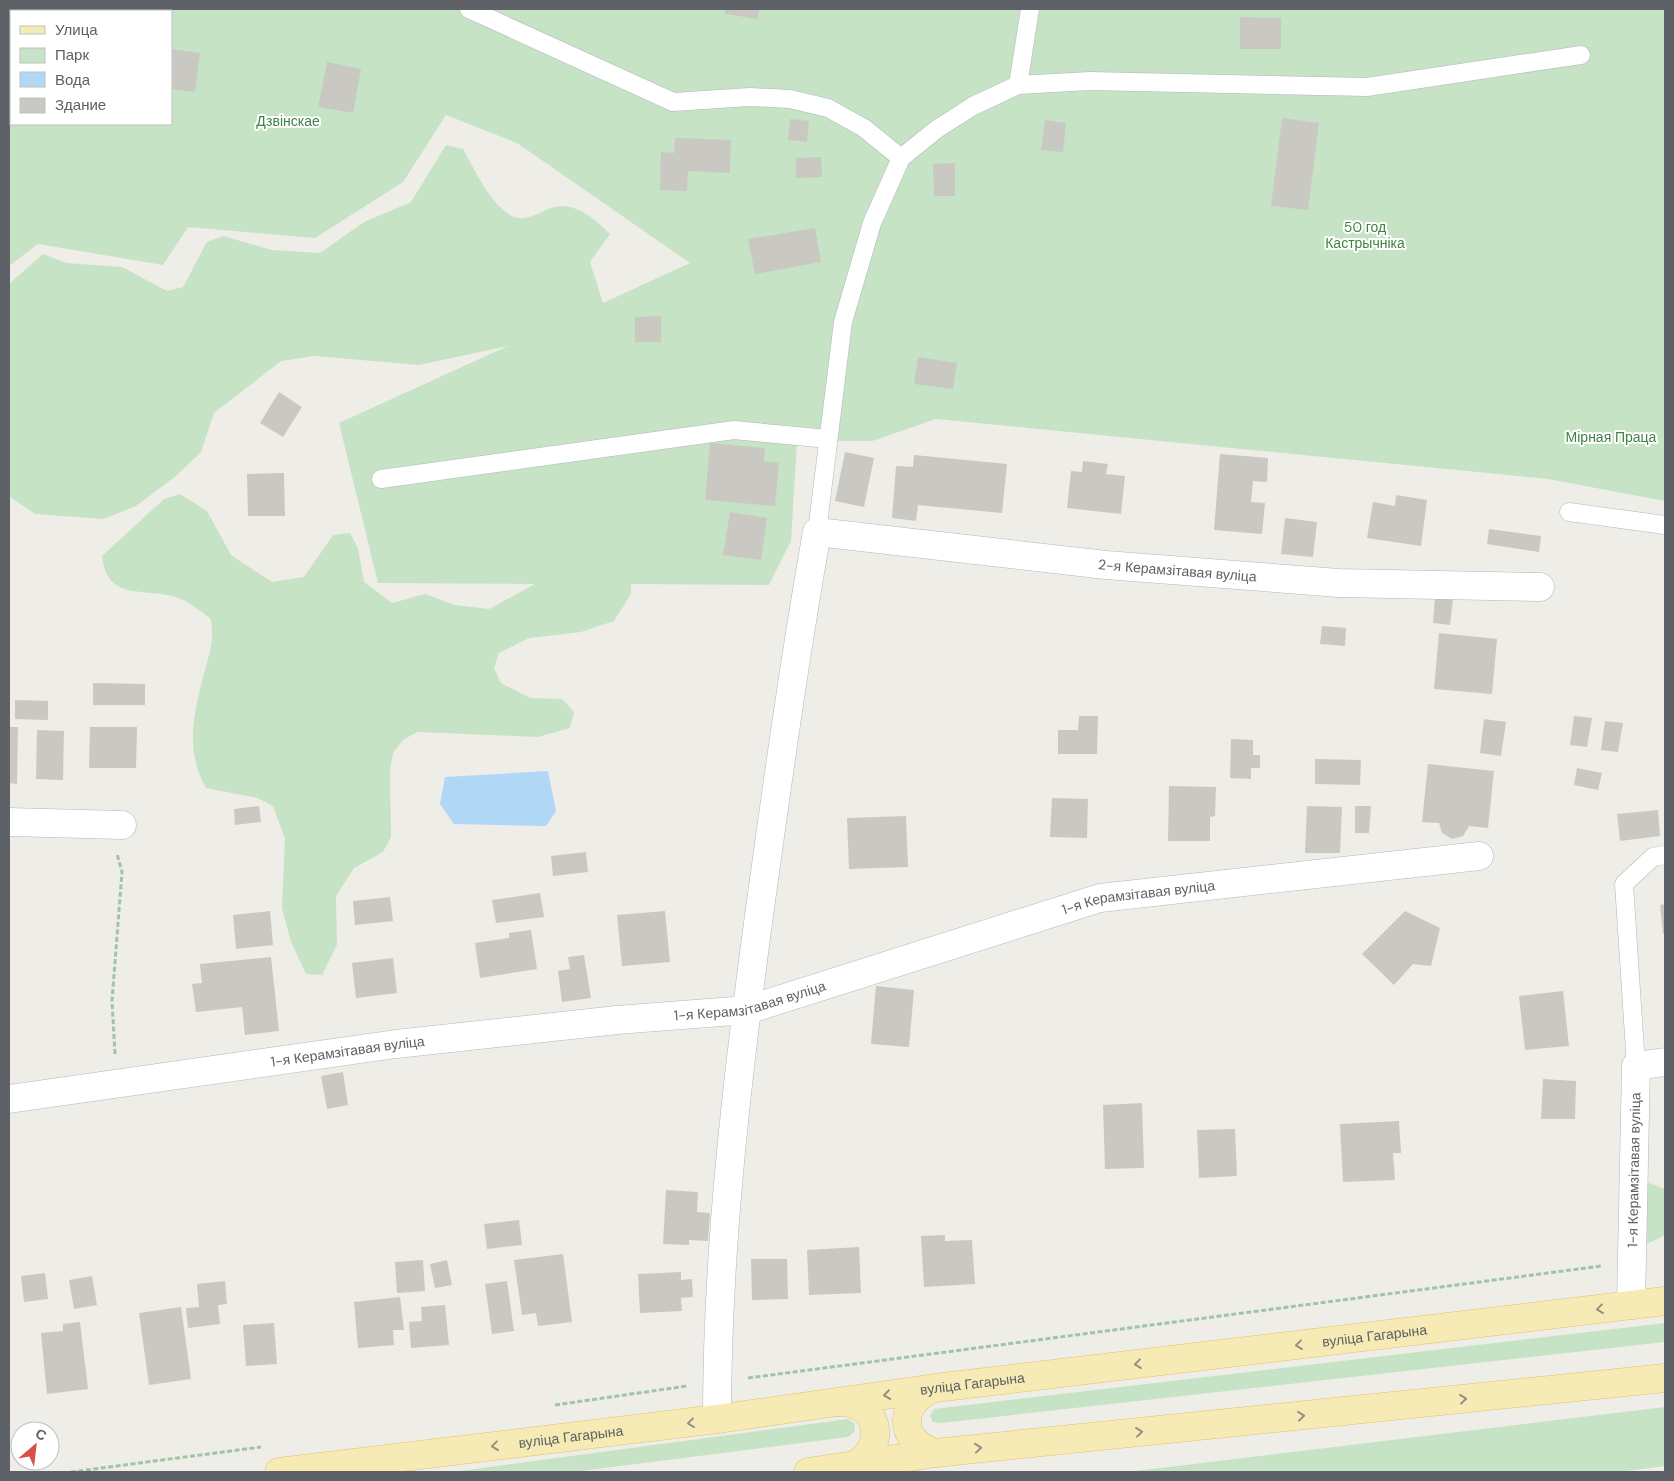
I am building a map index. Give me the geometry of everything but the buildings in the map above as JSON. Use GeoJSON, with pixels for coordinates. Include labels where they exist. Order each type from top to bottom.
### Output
{"type":"FeatureCollection","features":[{"type":"Feature","properties":{"kind":"main road","name":"вуліца Гагарына"},"geometry":{"type":"LineString","coordinates":[[279,1472],[718,1419],[935,1388],[1665,1301]]}},
{"type":"Feature","properties":{"kind":"main road"},"geometry":{"type":"LineString","coordinates":[[808,1472],[935,1453],[1665,1378]]}},
{"type":"Feature","properties":{"kind":"main road"},"geometry":{"type":"LineString","coordinates":[[935,1388],[924,1392],[915,1399],[909,1409],[906,1420],[909,1432],[915,1442],[924,1449],[935,1453]]}},
{"type":"Feature","properties":{"kind":"main road"},"geometry":{"type":"LineString","coordinates":[[837,1402],[857,1404],[872,1419],[875,1429],[876,1440],[872,1451],[865,1459],[855,1465]]}},
{"type":"Feature","properties":{"kind":"street","name":"2-я Керамзітавая вуліца"},"geometry":{"type":"LineString","coordinates":[[817,532],[1106,565],[1339,583],[1540,587]]}},
{"type":"Feature","properties":{"kind":"street"},"geometry":{"type":"LineString","coordinates":[[718,1419],[717,1382],[724,1232],[747,1010],[790,687],[817,532]]}},
{"type":"Feature","properties":{"kind":"street"},"geometry":{"type":"LineString","coordinates":[[9,822],[116,825]]}},
{"type":"Feature","properties":{"kind":"street","name":"1-я Керамзітавая вуліца"},"geometry":{"type":"LineString","coordinates":[[9,1099],[396,1044],[617,1020],[747,1010],[1100,898],[1479,856]]}},
{"type":"Feature","properties":{"kind":"street"},"geometry":{"type":"LineString","coordinates":[[1636,1066],[1665,1062]]}},
{"type":"Feature","properties":{"kind":"street","name":"1-я Керамзітавая вуліца"},"geometry":{"type":"LineString","coordinates":[[1631,1305],[1636,1066]]}},
{"type":"Feature","properties":{"kind":"lane"},"geometry":{"type":"LineString","coordinates":[[469,9],[673,102],[760,98],[790,99],[828,108],[864,128],[901,158]]}},
{"type":"Feature","properties":{"kind":"lane"},"geometry":{"type":"LineString","coordinates":[[1018,85],[1030,9]]}},
{"type":"Feature","properties":{"kind":"lane"},"geometry":{"type":"LineString","coordinates":[[817,532],[843,322],[872,223],[901,158],[937,129],[973,106],[1018,85],[1090,81],[1367,87],[1581,55]]}},
{"type":"Feature","properties":{"kind":"lane"},"geometry":{"type":"LineString","coordinates":[[381,479],[734,430],[828,438]]}},
{"type":"Feature","properties":{"kind":"lane"},"geometry":{"type":"LineString","coordinates":[[1569,512],[1665,525]]}},
{"type":"Feature","properties":{"kind":"lane"},"geometry":{"type":"LineString","coordinates":[[1636,1066],[1624,884],[1653,857],[1665,855]]}},
{"type":"Feature","properties":{"kind":"path"},"geometry":{"type":"LineString","coordinates":[[116,825],[122,872],[112,1001],[116,1084]]}},
{"type":"Feature","properties":{"kind":"path"},"geometry":{"type":"LineString","coordinates":[[549,1406],[717,1382],[1632,1262]]}},
{"type":"Feature","properties":{"kind":"path"},"geometry":{"type":"LineString","coordinates":[[71,1472],[262,1447]]}},
{"type":"Feature","properties":{"kind":"green space","name":"50 год Кастрычніка"},"geometry":{"type":"Polygon","coordinates":[[[9,9],[1665,9],[1665,501],[1548,479],[936,419],[872,441],[797,441],[791,541],[769,585],[631,584],[631,594],[614,621],[581,632],[529,638],[499,653],[494,668],[501,683],[530,698],[562,699],[574,712],[570,728],[538,737],[417,732],[403,740],[393,753],[390,770],[391,837],[383,852],[354,868],[336,896],[337,945],[322,975],[306,974],[291,942],[282,908],[285,839],[273,806],[257,798],[206,788],[195,759],[193,730],[197,700],[211,644],[210,618],[181,599],[168,595],[131,591],[121,587],[112,581],[106,571],[102,556],[164,499],[180,494],[207,511],[231,555],[272,582],[304,577],[333,535],[350,533],[358,548],[364,582],[392,603],[425,594],[455,605],[489,609],[535,584],[378,583],[339,423],[508,346],[419,365],[315,356],[281,361],[214,413],[201,452],[176,476],[136,506],[103,519],[35,514],[9,496],[9,284],[43,254],[66,263],[122,267],[167,291],[183,287],[207,242],[223,236],[272,250],[320,253],[364,222],[411,202],[446,145],[463,149],[489,194],[510,215],[516,218],[523,218],[555,207],[568,207],[582,212],[610,234],[590,262],[603,303],[690,263],[517,143],[446,115],[403,182],[315,238],[188,227],[163,265],[38,244],[9,266],[9,9]]]}},
{"type":"Feature","properties":{"kind":"green space"},"geometry":{"type":"Polygon","coordinates":[[[1646,1182],[1665,1189],[1665,1235],[1645,1245],[1646,1182]]]}},
{"type":"Feature","properties":{"kind":"green space"},"geometry":{"type":"Polygon","coordinates":[[[1665,1323],[1665,1342],[941,1423],[933,1422],[930,1416],[934,1409],[1665,1323]]]}},
{"type":"Feature","properties":{"kind":"green space"},"geometry":{"type":"Polygon","coordinates":[[[1665,1407],[1665,1466],[1619,1472],[1127,1472],[1665,1407]]]}},
{"type":"Feature","properties":{"kind":"green space"},"geometry":{"type":"Polygon","coordinates":[[[848,1419],[854,1423],[855,1431],[848,1437],[573,1472],[453,1472],[848,1419]]]}},
{"type":"Feature","properties":{"kind":"water"},"geometry":{"type":"Polygon","coordinates":[[[548,771],[556,811],[546,826],[454,824],[440,804],[445,777],[548,771]]]}},
{"type":"Feature","properties":{"kind":"park label","name":"Дзвінскае"},"geometry":{"type":"Point","coordinates":[288,121]}},
{"type":"Feature","properties":{"kind":"park label","name":"Мірная Праца"},"geometry":{"type":"Point","coordinates":[1611,437]}}]}
